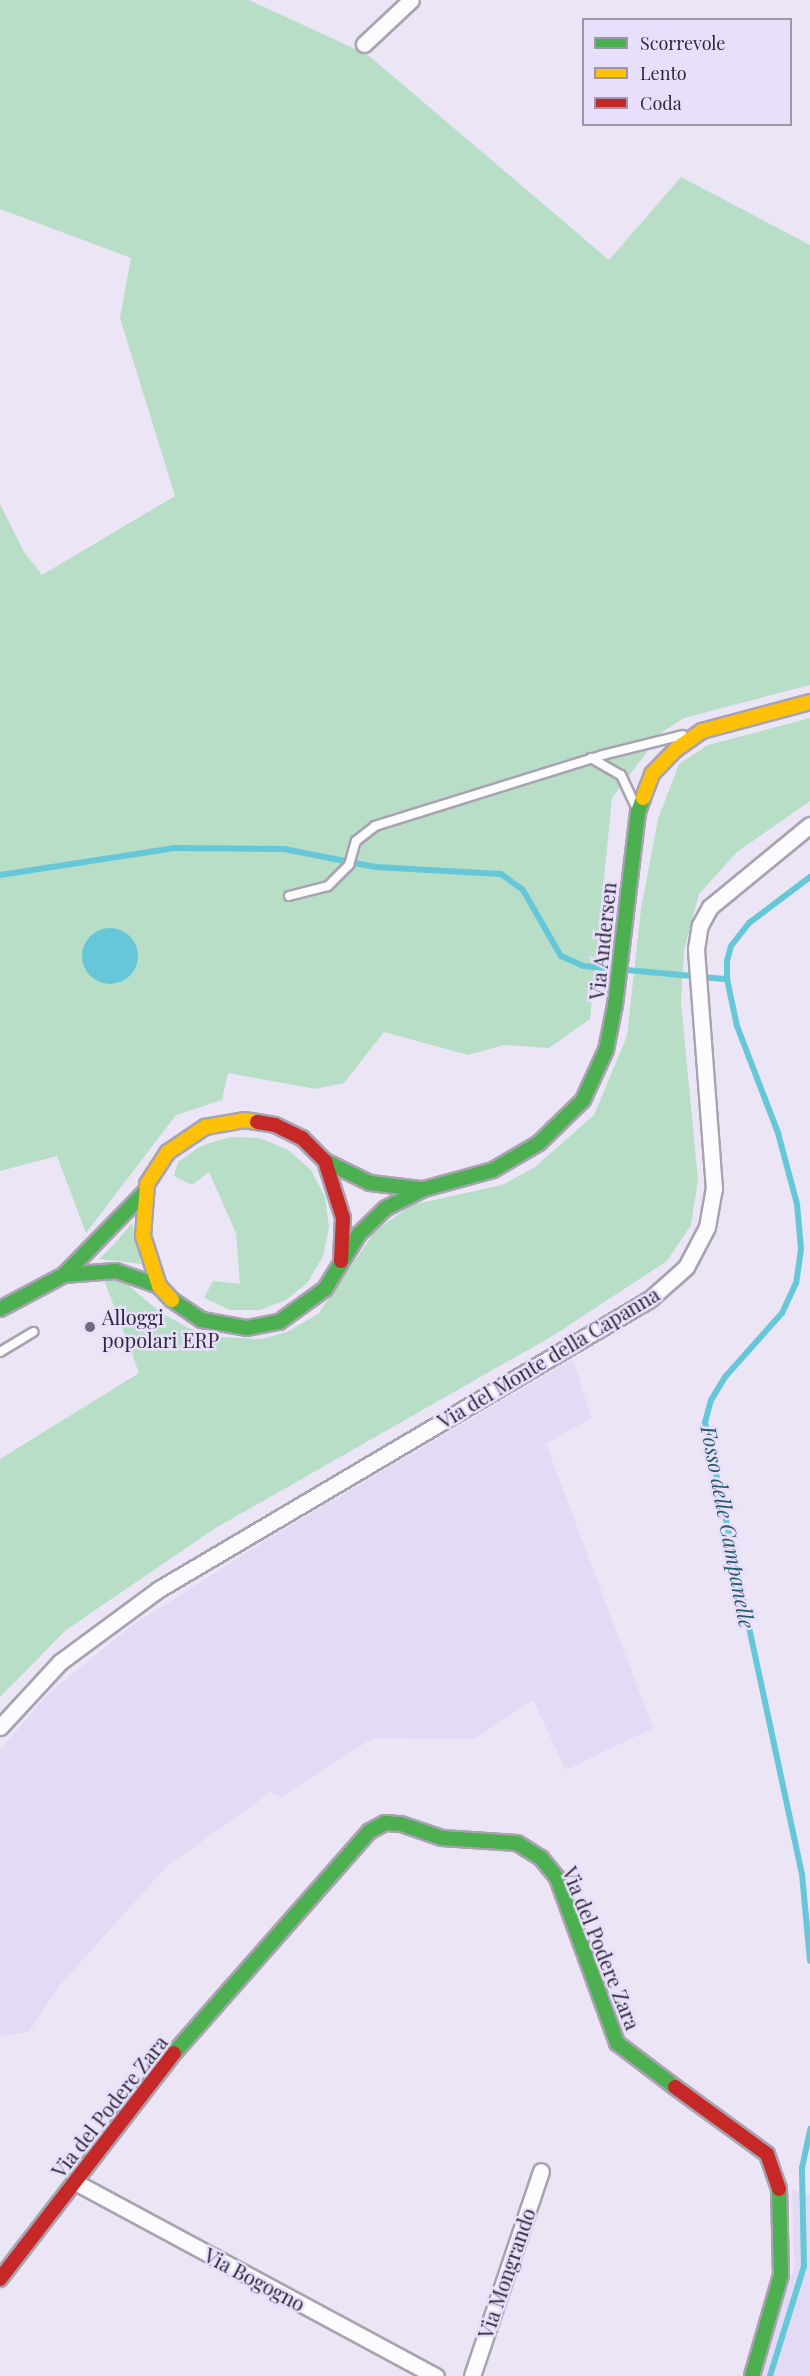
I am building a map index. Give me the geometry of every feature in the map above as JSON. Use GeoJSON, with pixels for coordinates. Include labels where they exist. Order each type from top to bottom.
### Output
{"type":"FeatureCollection","features":[{"type":"Feature","properties":{"kind":"street"},"geometry":{"type":"LineString","coordinates":[[364,44],[411,0]]}},
{"type":"Feature","properties":{"kind":"street","name":"Via Andersen"},"geometry":{"type":"LineString","coordinates":[[144,1193],[143,1236],[159,1286],[173,1301],[202,1320],[234,1328],[260,1327],[279,1322],[309,1304],[325,1288],[341,1261],[375,1217],[424,1189],[470,1179],[511,1162],[569,1117],[589,1090],[602,1061],[618,982],[638,812],[652,774],[675,750],[702,731],[810,702]]}},
{"type":"Feature","properties":{"kind":"street","name":"Via del Monte della Capanna"},"geometry":{"type":"LineString","coordinates":[[0,1727],[60,1662],[159,1589],[650,1299],[680,1273],[704,1235],[713,1199],[698,976],[698,936],[710,907],[810,825]]}},
{"type":"Feature","properties":{"kind":"street","name":"Via Andersen"},"geometry":{"type":"LineString","coordinates":[[0,1309],[64,1275],[144,1193],[156,1167],[175,1146],[196,1131],[219,1123],[244,1120],[275,1125],[302,1138],[326,1161],[370,1183],[424,1189]]}},
{"type":"Feature","properties":{"kind":"street","name":"Via Andersen"},"geometry":{"type":"LineString","coordinates":[[326,1161],[343,1218],[341,1261]]}},
{"type":"Feature","properties":{"kind":"street","name":"Via Andersen"},"geometry":{"type":"LineString","coordinates":[[64,1275],[116,1271],[159,1286]]}},
{"type":"Feature","properties":{"kind":"street","name":"Via del Podere Zara"},"geometry":{"type":"LineString","coordinates":[[0,2279],[173,2054],[377,1826],[401,1824],[442,1838],[517,1843],[541,1858],[556,1878],[617,2043],[639,2063],[760,2146],[772,2163],[780,2192],[781,2275],[752,2376]]}},
{"type":"Feature","properties":{"kind":"street","name":"Via Mongrando"},"geometry":{"type":"LineString","coordinates":[[472,2376],[541,2171]]}},
{"type":"Feature","properties":{"kind":"street","name":"Via Bogogno"},"geometry":{"type":"LineString","coordinates":[[75,2182],[436,2376]]}},
{"type":"Feature","properties":{"kind":"lane"},"geometry":{"type":"LineString","coordinates":[[289,896],[328,886],[349,866],[356,841],[375,826],[591,758],[702,731]]}},
{"type":"Feature","properties":{"kind":"lane"},"geometry":{"type":"LineString","coordinates":[[591,758],[621,775],[638,812]]}},
{"type":"Feature","properties":{"kind":"lane"},"geometry":{"type":"LineString","coordinates":[[0,1352],[33,1332]]}},
{"type":"Feature","properties":{"kind":"shaded area"},"geometry":{"type":"Polygon","coordinates":[[[573,1359],[591,1418],[546,1444],[653,1728],[566,1770],[533,1700],[474,1739],[373,1738],[281,1797],[271,1792],[167,1866],[59,1986],[29,2032],[0,2036],[0,1750],[47,1695],[130,1627],[276,1534],[573,1359]]]}},
{"type":"Feature","properties":{"kind":"shaded area"},"geometry":{"type":"Polygon","coordinates":[[[792,2190],[810,2195],[810,2376],[758,2376],[794,2267],[792,2190]]]}},
{"type":"Feature","properties":{"kind":"green space"},"geometry":{"type":"Polygon","coordinates":[[[0,0],[249,0],[368,55],[609,260],[681,177],[810,245],[810,685],[684,718],[662,732],[612,798],[590,1019],[549,1048],[504,1045],[468,1055],[384,1032],[344,1083],[316,1089],[228,1073],[222,1100],[176,1115],[86,1233],[57,1156],[0,1171],[0,504],[24,552],[42,575],[175,496],[120,318],[131,258],[0,209],[0,0]]]}},
{"type":"Feature","properties":{"kind":"green space"},"geometry":{"type":"Polygon","coordinates":[[[810,718],[810,801],[737,852],[699,894],[684,950],[681,1002],[698,1180],[691,1225],[667,1261],[554,1335],[214,1529],[66,1630],[0,1697],[0,1459],[139,1373],[103,1277],[123,1281],[160,1312],[188,1328],[220,1337],[262,1339],[287,1332],[318,1314],[376,1230],[412,1205],[502,1185],[535,1167],[594,1115],[627,1036],[641,909],[658,819],[679,764],[708,745],[810,718]]]}},
{"type":"Feature","properties":{"kind":"green space"},"geometry":{"type":"Polygon","coordinates":[[[230,1137],[260,1138],[288,1150],[311,1170],[325,1197],[329,1227],[323,1256],[308,1282],[286,1300],[260,1310],[230,1310],[204,1298],[213,1281],[240,1284],[236,1233],[209,1172],[192,1185],[174,1176],[178,1162],[201,1146],[230,1137]]]}},
{"type":"Feature","properties":{"kind":"green space"},"geometry":{"type":"Polygon","coordinates":[[[132,1223],[141,1264],[99,1259],[115,1243],[132,1223]]]}},
{"type":"Feature","properties":{"kind":"water"},"geometry":{"type":"Polygon","coordinates":[[[110,928],[121,930],[130,936],[136,945],[138,956],[136,967],[130,976],[121,982],[110,984],[99,982],[90,976],[84,967],[82,956],[84,945],[90,936],[99,930],[110,928]]]}},
{"type":"Feature","properties":{"kind":"waterway"},"geometry":{"type":"LineString","coordinates":[[0,875],[175,848],[284,849],[375,867],[501,874],[523,890],[561,956],[583,966],[727,979]]}},
{"type":"Feature","properties":{"kind":"waterway","name":"Fosso delle Campanelle"},"geometry":{"type":"LineString","coordinates":[[810,877],[749,923],[731,946],[727,961],[727,979],[737,1026],[778,1133],[797,1204],[801,1249],[796,1283],[782,1313],[725,1377],[711,1400],[705,1422],[802,1874],[810,1961]]}},
{"type":"Feature","properties":{"kind":"waterway","name":"Fosso delle Campanelle"},"geometry":{"type":"LineString","coordinates":[[770,2376],[804,2266],[802,2168],[810,2129]]}},
{"type":"Feature","properties":{"kind":"traffic: fast"},"geometry":{"type":"LineString","coordinates":[[172,1300],[202,1320],[247,1328],[279,1322],[325,1289],[359,1234],[386,1208],[424,1189],[493,1170],[539,1143],[583,1100],[606,1050],[615,1005],[638,812],[643,798]]}},
{"type":"Feature","properties":{"kind":"traffic: fast"},"geometry":{"type":"LineString","coordinates":[[325,1161],[370,1183],[421,1189]]}},
{"type":"Feature","properties":{"kind":"traffic: fast"},"geometry":{"type":"LineString","coordinates":[[0,1309],[64,1275],[144,1193]]}},
{"type":"Feature","properties":{"kind":"traffic: fast"},"geometry":{"type":"LineString","coordinates":[[64,1275],[116,1271],[159,1286]]}},
{"type":"Feature","properties":{"kind":"traffic: fast"},"geometry":{"type":"LineString","coordinates":[[174,2053],[370,1831],[385,1823],[401,1824],[442,1838],[517,1843],[541,1858],[557,1878],[617,2043],[675,2087]]}},
{"type":"Feature","properties":{"kind":"traffic: fast"},"geometry":{"type":"LineString","coordinates":[[752,2376],[781,2275],[779,2189]]}},
{"type":"Feature","properties":{"kind":"traffic: slow"},"geometry":{"type":"LineString","coordinates":[[643,798],[652,774],[675,750],[702,731],[810,702]]}},
{"type":"Feature","properties":{"kind":"traffic: slow"},"geometry":{"type":"LineString","coordinates":[[172,1300],[159,1286],[143,1236],[147,1184],[168,1152],[205,1127],[244,1120],[257,1122]]}},
{"type":"Feature","properties":{"kind":"traffic: jam"},"geometry":{"type":"LineString","coordinates":[[257,1122],[275,1125],[302,1138],[325,1161],[343,1218],[341,1261]]}},
{"type":"Feature","properties":{"kind":"traffic: jam"},"geometry":{"type":"LineString","coordinates":[[0,2279],[174,2053]]}},
{"type":"Feature","properties":{"kind":"traffic: jam"},"geometry":{"type":"LineString","coordinates":[[675,2087],[767,2154],[779,2189]]}},
{"type":"Feature","properties":{"kind":"place","name":"Alloggi popolari ERP"},"geometry":{"type":"Point","coordinates":[90,1327]}}]}
